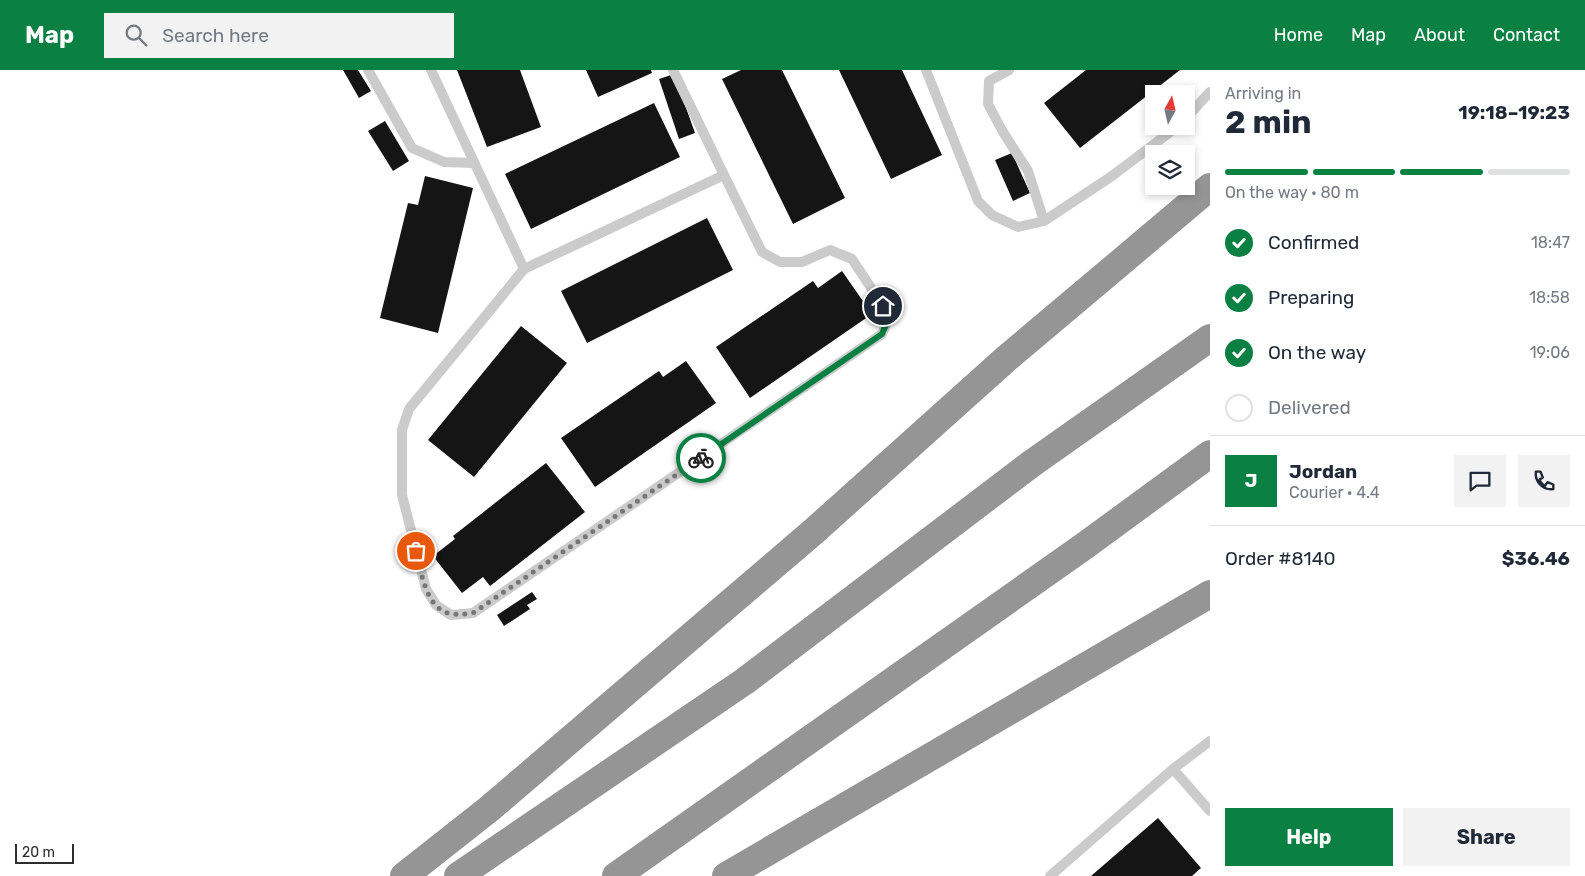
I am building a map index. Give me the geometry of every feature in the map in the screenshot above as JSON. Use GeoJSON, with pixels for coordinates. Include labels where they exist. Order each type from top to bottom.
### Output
{"type":"FeatureCollection","features":[{"type":"Feature","properties":{"kind":"highway"},"geometry":{"type":"LineString","coordinates":[[404,876],[489,808],[813,532],[1007,358],[1210,187]]}},
{"type":"Feature","properties":{"kind":"highway"},"geometry":{"type":"LineString","coordinates":[[458,876],[746,681],[1031,464],[1210,338]]}},
{"type":"Feature","properties":{"kind":"highway"},"geometry":{"type":"LineString","coordinates":[[616,876],[1083,547],[1210,454]]}},
{"type":"Feature","properties":{"kind":"highway"},"geometry":{"type":"LineString","coordinates":[[726,876],[1210,594]]}},
{"type":"Feature","properties":{"kind":"lane"},"geometry":{"type":"LineString","coordinates":[[368,70],[412,148],[444,162],[474,163]]}},
{"type":"Feature","properties":{"kind":"lane"},"geometry":{"type":"LineString","coordinates":[[431,70],[524,269]]}},
{"type":"Feature","properties":{"kind":"lane"},"geometry":{"type":"LineString","coordinates":[[673,70],[762,252],[780,262],[802,262],[830,250],[852,259],[883,306],[888,320],[882,334],[473,613],[451,614],[436,605],[426,589],[402,495],[402,430],[409,409],[524,269],[724,175]]}},
{"type":"Feature","properties":{"kind":"lane"},"geometry":{"type":"LineString","coordinates":[[926,70],[978,201],[992,215],[1018,227],[1044,221],[1112,176],[1166,135]]}},
{"type":"Feature","properties":{"kind":"lane"},"geometry":{"type":"LineString","coordinates":[[1008,70],[989,81],[988,104],[1028,171],[1044,221]]}},
{"type":"Feature","properties":{"kind":"lane"},"geometry":{"type":"LineString","coordinates":[[1195,108],[1210,92]]}},
{"type":"Feature","properties":{"kind":"lane"},"geometry":{"type":"LineString","coordinates":[[1050,876],[1173,769],[1210,741]]}},
{"type":"Feature","properties":{"kind":"lane"},"geometry":{"type":"LineString","coordinates":[[1173,769],[1210,811]]}},
{"type":"Feature","properties":{"kind":"building"},"geometry":{"type":"Polygon","coordinates":[[[343,70],[358,70],[371,91],[359,98],[343,70]]]}},
{"type":"Feature","properties":{"kind":"building"},"geometry":{"type":"Polygon","coordinates":[[[457,70],[520,70],[541,127],[487,147],[457,70]]]}},
{"type":"Feature","properties":{"kind":"building"},"geometry":{"type":"Polygon","coordinates":[[[586,70],[651,70],[652,73],[598,97],[586,70]]]}},
{"type":"Feature","properties":{"kind":"building"},"geometry":{"type":"Polygon","coordinates":[[[741,70],[782,70],[845,198],[793,224],[722,79],[741,70]]]}},
{"type":"Feature","properties":{"kind":"building"},"geometry":{"type":"Polygon","coordinates":[[[839,70],[902,70],[942,155],[891,179],[839,70]]]}},
{"type":"Feature","properties":{"kind":"building"},"geometry":{"type":"Polygon","coordinates":[[[1086,70],[1180,70],[1161,85],[1145,85],[1145,97],[1080,148],[1044,103],[1086,70]]]}},
{"type":"Feature","properties":{"kind":"building"},"geometry":{"type":"Polygon","coordinates":[[[674,74],[695,133],[679,139],[659,79],[674,74]]]}},
{"type":"Feature","properties":{"kind":"building"},"geometry":{"type":"Polygon","coordinates":[[[654,103],[680,157],[531,229],[505,174],[654,103]]]}},
{"type":"Feature","properties":{"kind":"building"},"geometry":{"type":"Polygon","coordinates":[[[385,121],[409,161],[393,171],[368,131],[385,121]]]}},
{"type":"Feature","properties":{"kind":"building"},"geometry":{"type":"Polygon","coordinates":[[[1012,153],[1030,193],[1013,201],[995,160],[1012,153]]]}},
{"type":"Feature","properties":{"kind":"building"},"geometry":{"type":"Polygon","coordinates":[[[425,176],[473,188],[438,333],[380,318],[408,203],[418,205],[425,176]]]}},
{"type":"Feature","properties":{"kind":"building"},"geometry":{"type":"Polygon","coordinates":[[[707,218],[733,270],[587,343],[561,291],[707,218]]]}},
{"type":"Feature","properties":{"kind":"building"},"geometry":{"type":"Polygon","coordinates":[[[842,271],[872,314],[750,398],[716,347],[813,281],[818,288],[842,271]]]}},
{"type":"Feature","properties":{"kind":"building"},"geometry":{"type":"Polygon","coordinates":[[[521,326],[567,363],[474,477],[428,440],[521,326]]]}},
{"type":"Feature","properties":{"kind":"building"},"geometry":{"type":"Polygon","coordinates":[[[686,361],[716,403],[595,487],[561,438],[659,371],[663,377],[686,361]]]}},
{"type":"Feature","properties":{"kind":"building"},"geometry":{"type":"Polygon","coordinates":[[[546,463],[585,512],[490,586],[483,577],[462,593],[433,556],[455,539],[453,536],[546,463]]]}},
{"type":"Feature","properties":{"kind":"building"},"geometry":{"type":"Polygon","coordinates":[[[532,592],[537,599],[527,605],[530,609],[504,626],[497,615],[532,592]]]}},
{"type":"Feature","properties":{"kind":"building"},"geometry":{"type":"Polygon","coordinates":[[[1158,818],[1201,868],[1192,876],[1091,876],[1158,818]]]}},
{"type":"Feature","properties":{"kind":"way so far"},"geometry":{"type":"LineString","coordinates":[[416,551],[426,589],[436,605],[451,614],[473,613],[701,458]]}},
{"type":"Feature","properties":{"kind":"route"},"geometry":{"type":"LineString","coordinates":[[701,458],[882,334],[888,320],[883,306]]}}]}
